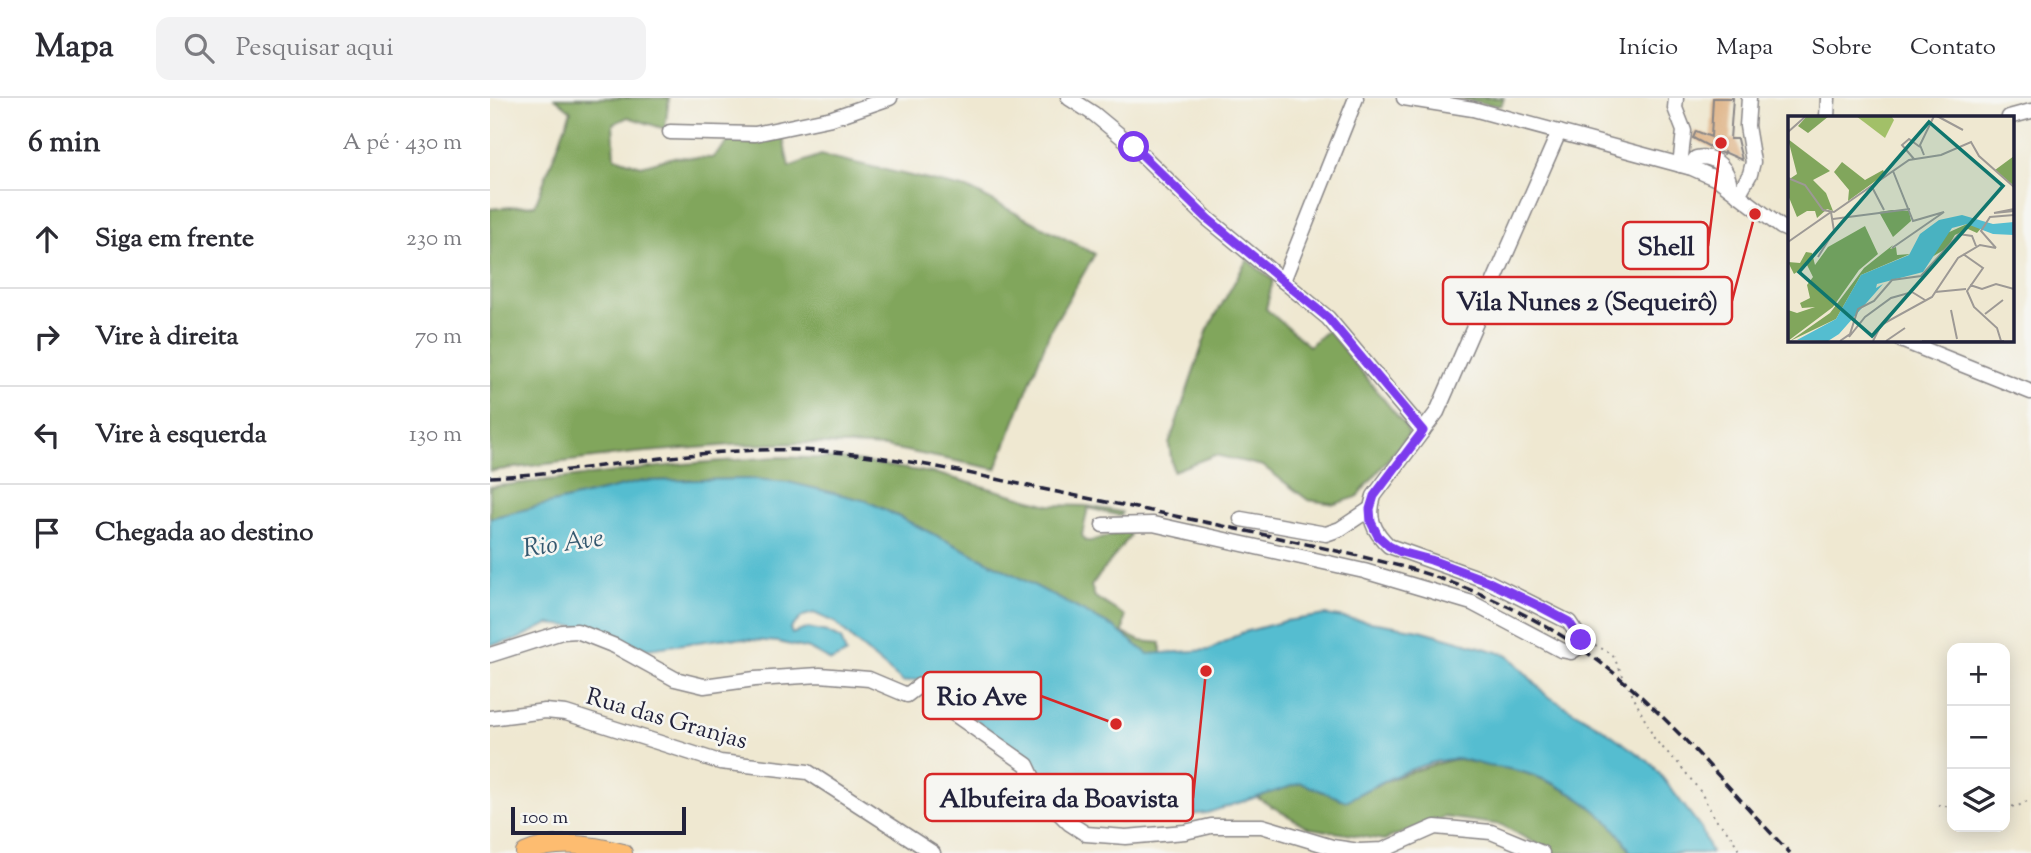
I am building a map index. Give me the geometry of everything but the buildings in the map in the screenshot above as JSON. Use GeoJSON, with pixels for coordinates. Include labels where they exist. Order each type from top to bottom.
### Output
{"type":"FeatureCollection","features":[{"type":"Feature","properties":{"kind":"main road"},"geometry":{"type":"LineString","coordinates":[[526,853],[545,847],[570,845],[591,846],[623,853]]}},
{"type":"Feature","properties":{"kind":"street"},"geometry":{"type":"LineString","coordinates":[[670,132],[755,134],[832,118],[890,98]]}},
{"type":"Feature","properties":{"kind":"street"},"geometry":{"type":"LineString","coordinates":[[1069,98],[1094,114],[1134,147],[1208,219],[1328,318],[1423,431]]}},
{"type":"Feature","properties":{"kind":"street"},"geometry":{"type":"LineString","coordinates":[[1283,281],[1356,98]]}},
{"type":"Feature","properties":{"kind":"street"},"geometry":{"type":"LineString","coordinates":[[1404,98],[1473,109],[1688,163],[1719,180],[1788,230]]}},
{"type":"Feature","properties":{"kind":"street"},"geometry":{"type":"LineString","coordinates":[[1661,98],[1675,103],[1684,131],[1688,163]]}},
{"type":"Feature","properties":{"kind":"street"},"geometry":{"type":"LineString","coordinates":[[1734,191],[1750,174],[1753,162],[1746,126],[1749,98]]}},
{"type":"Feature","properties":{"kind":"street"},"geometry":{"type":"LineString","coordinates":[[1827,116],[1828,98]]}},
{"type":"Feature","properties":{"kind":"street"},"geometry":{"type":"LineString","coordinates":[[2014,116],[2031,111]]}},
{"type":"Feature","properties":{"kind":"street"},"geometry":{"type":"LineString","coordinates":[[1103,524],[1153,524],[1364,572],[1472,603],[1561,650],[1571,652],[1578,647],[1581,640],[1569,622],[1487,581],[1389,546],[1374,529],[1370,509],[1374,496],[1437,412],[1559,132]]}},
{"type":"Feature","properties":{"kind":"street"},"geometry":{"type":"LineString","coordinates":[[1688,163],[1708,158],[1723,166],[1734,191]]}},
{"type":"Feature","properties":{"kind":"street"},"geometry":{"type":"LineString","coordinates":[[1904,341],[2031,392]]}},
{"type":"Feature","properties":{"kind":"street"},"geometry":{"type":"LineString","coordinates":[[1241,519],[1326,534],[1340,529],[1370,509]]}},
{"type":"Feature","properties":{"kind":"street","name":"Rua das Granjas"},"geometry":{"type":"LineString","coordinates":[[490,654],[562,632],[577,631],[615,646],[675,679],[704,686],[755,679],[820,675],[869,679],[907,695],[920,685],[950,711],[1027,765],[1052,806],[1069,823],[1086,834],[1126,837],[1185,832],[1211,826],[1262,827],[1332,847],[1359,851],[1382,850],[1435,827],[1490,832],[1542,853]]}},
{"type":"Feature","properties":{"kind":"street","name":"Rua das Granjas"},"geometry":{"type":"LineString","coordinates":[[490,718],[545,711],[566,713],[720,762],[808,772],[933,853]]}},
{"type":"Feature","properties":{"kind":"path"},"geometry":{"type":"LineString","coordinates":[[1578,633],[1612,654],[1655,740],[1679,764],[1700,791],[1716,820],[1731,835],[1740,853]]}},
{"type":"Feature","properties":{"kind":"path"},"geometry":{"type":"LineString","coordinates":[[2010,807],[2018,806],[2031,799]]}},
{"type":"Feature","properties":{"kind":"path"},"geometry":{"type":"LineString","coordinates":[[1938,805],[1947,806]]}},
{"type":"Feature","properties":{"kind":"green space"},"geometry":{"type":"Polygon","coordinates":[[[555,98],[669,98],[665,129],[628,117],[613,124],[615,157],[641,166],[674,157],[712,158],[729,141],[783,138],[789,167],[821,155],[971,190],[1095,254],[1051,329],[996,469],[886,447],[808,443],[732,445],[634,453],[490,471],[490,209],[535,205],[571,111],[555,98]]]}},
{"type":"Feature","properties":{"kind":"green space"},"geometry":{"type":"Polygon","coordinates":[[[1452,98],[1504,98],[1501,106],[1452,98]]]}},
{"type":"Feature","properties":{"kind":"green space"},"geometry":{"type":"Polygon","coordinates":[[[1247,260],[1273,280],[1266,309],[1309,346],[1328,330],[1406,427],[1409,434],[1357,497],[1335,504],[1308,500],[1263,466],[1215,455],[1173,471],[1169,444],[1208,329],[1247,260]]]}},
{"type":"Feature","properties":{"kind":"green space"},"geometry":{"type":"Polygon","coordinates":[[[777,457],[843,459],[938,474],[1049,505],[1087,506],[1122,512],[1121,516],[1088,508],[1082,535],[1085,541],[1127,531],[1130,536],[1091,586],[1095,597],[1125,616],[1123,633],[1140,641],[1161,643],[1161,654],[1148,654],[1113,627],[867,501],[787,482],[753,479],[644,481],[490,518],[490,487],[684,464],[777,457]]]}},
{"type":"Feature","properties":{"kind":"green space"},"geometry":{"type":"Polygon","coordinates":[[[1456,759],[1517,771],[1556,785],[1600,814],[1623,839],[1631,853],[1553,853],[1502,825],[1444,817],[1384,840],[1309,828],[1256,797],[1301,783],[1346,801],[1399,776],[1456,759]]]}},
{"type":"Feature","properties":{"kind":"water"},"geometry":{"type":"Polygon","coordinates":[[[753,479],[788,482],[867,501],[1113,627],[1148,654],[1209,650],[1241,633],[1285,621],[1326,615],[1420,630],[1508,655],[1546,695],[1602,728],[1652,764],[1701,828],[1711,853],[1631,853],[1623,839],[1600,814],[1557,785],[1521,772],[1457,759],[1415,768],[1346,801],[1301,783],[1207,813],[1120,822],[1057,795],[1035,764],[921,679],[903,682],[836,623],[814,613],[803,616],[790,629],[792,634],[808,628],[827,632],[841,639],[846,654],[831,661],[809,649],[778,642],[727,638],[647,649],[582,627],[548,624],[516,640],[490,645],[490,518],[644,481],[753,479]]]}},
{"type":"Feature","properties":{"kind":"railway"},"geometry":{"type":"LineString","coordinates":[[490,477],[719,452],[796,450],[863,455],[963,472],[1233,528],[1404,567],[1448,581],[1512,608],[1573,643],[1604,665],[1633,689],[1687,742],[1790,853]]}},
{"type":"Feature","properties":{"kind":"place","name":"Shell"},"geometry":{"type":"Point","coordinates":[1721,143]}},
{"type":"Feature","properties":{"kind":"place","name":"Vila Nunes 2 (Sequeirô)"},"geometry":{"type":"Point","coordinates":[1755,214]}},
{"type":"Feature","properties":{"kind":"place","name":"Albufeira da Boavista"},"geometry":{"type":"Point","coordinates":[1206,671]}},
{"type":"Feature","properties":{"kind":"place","name":"Rio Ave"},"geometry":{"type":"Point","coordinates":[1116,724]}},
{"type":"Feature","properties":{"kind":"route"},"geometry":{"type":"LineString","coordinates":[[1134,147],[1208,219],[1328,318],[1423,431],[1374,496],[1370,509],[1371,522],[1378,536],[1401,552],[1487,581],[1539,606],[1569,622],[1581,640]]}}]}
